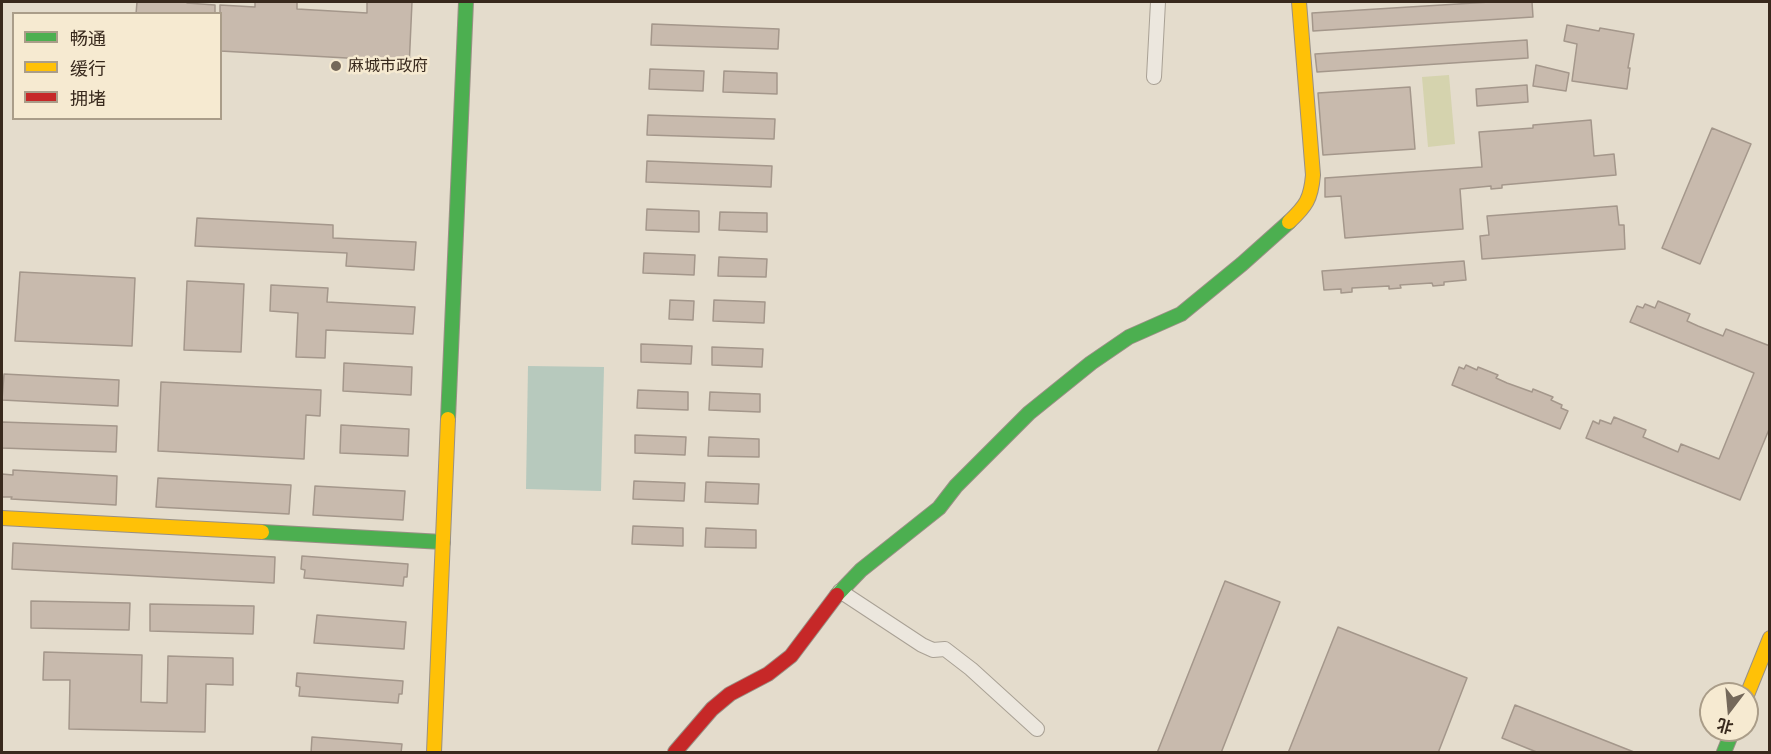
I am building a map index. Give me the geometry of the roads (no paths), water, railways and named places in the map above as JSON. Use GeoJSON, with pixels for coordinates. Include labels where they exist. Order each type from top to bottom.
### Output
{"type":"FeatureCollection","features":[{"type":"Feature","properties":{"kind":"street"},"geometry":{"type":"LineString","coordinates":[[434,753],[466,2]]}},
{"type":"Feature","properties":{"kind":"street"},"geometry":{"type":"LineString","coordinates":[[1154,77],[1158,2]]}},
{"type":"Feature","properties":{"kind":"street"},"geometry":{"type":"LineString","coordinates":[[675,753],[712,709],[730,694],[768,674],[790,656],[840,591],[861,570],[939,508],[956,486],[1029,413],[1091,363],[1129,337],[1181,314],[1242,264],[1305,207],[1312,189],[1313,175],[1299,2]]}},
{"type":"Feature","properties":{"kind":"street"},"geometry":{"type":"LineString","coordinates":[[2,518],[443,542]]}},
{"type":"Feature","properties":{"kind":"street"},"geometry":{"type":"LineString","coordinates":[[840,591],[922,645],[933,650],[945,649],[971,669],[1037,729]]}},
{"type":"Feature","properties":{"kind":"street"},"geometry":{"type":"LineString","coordinates":[[1752,682],[1770,638]]}},
{"type":"Feature","properties":{"kind":"place","name":"麻城市政府"},"geometry":{"type":"Point","coordinates":[336,66]}}]}
